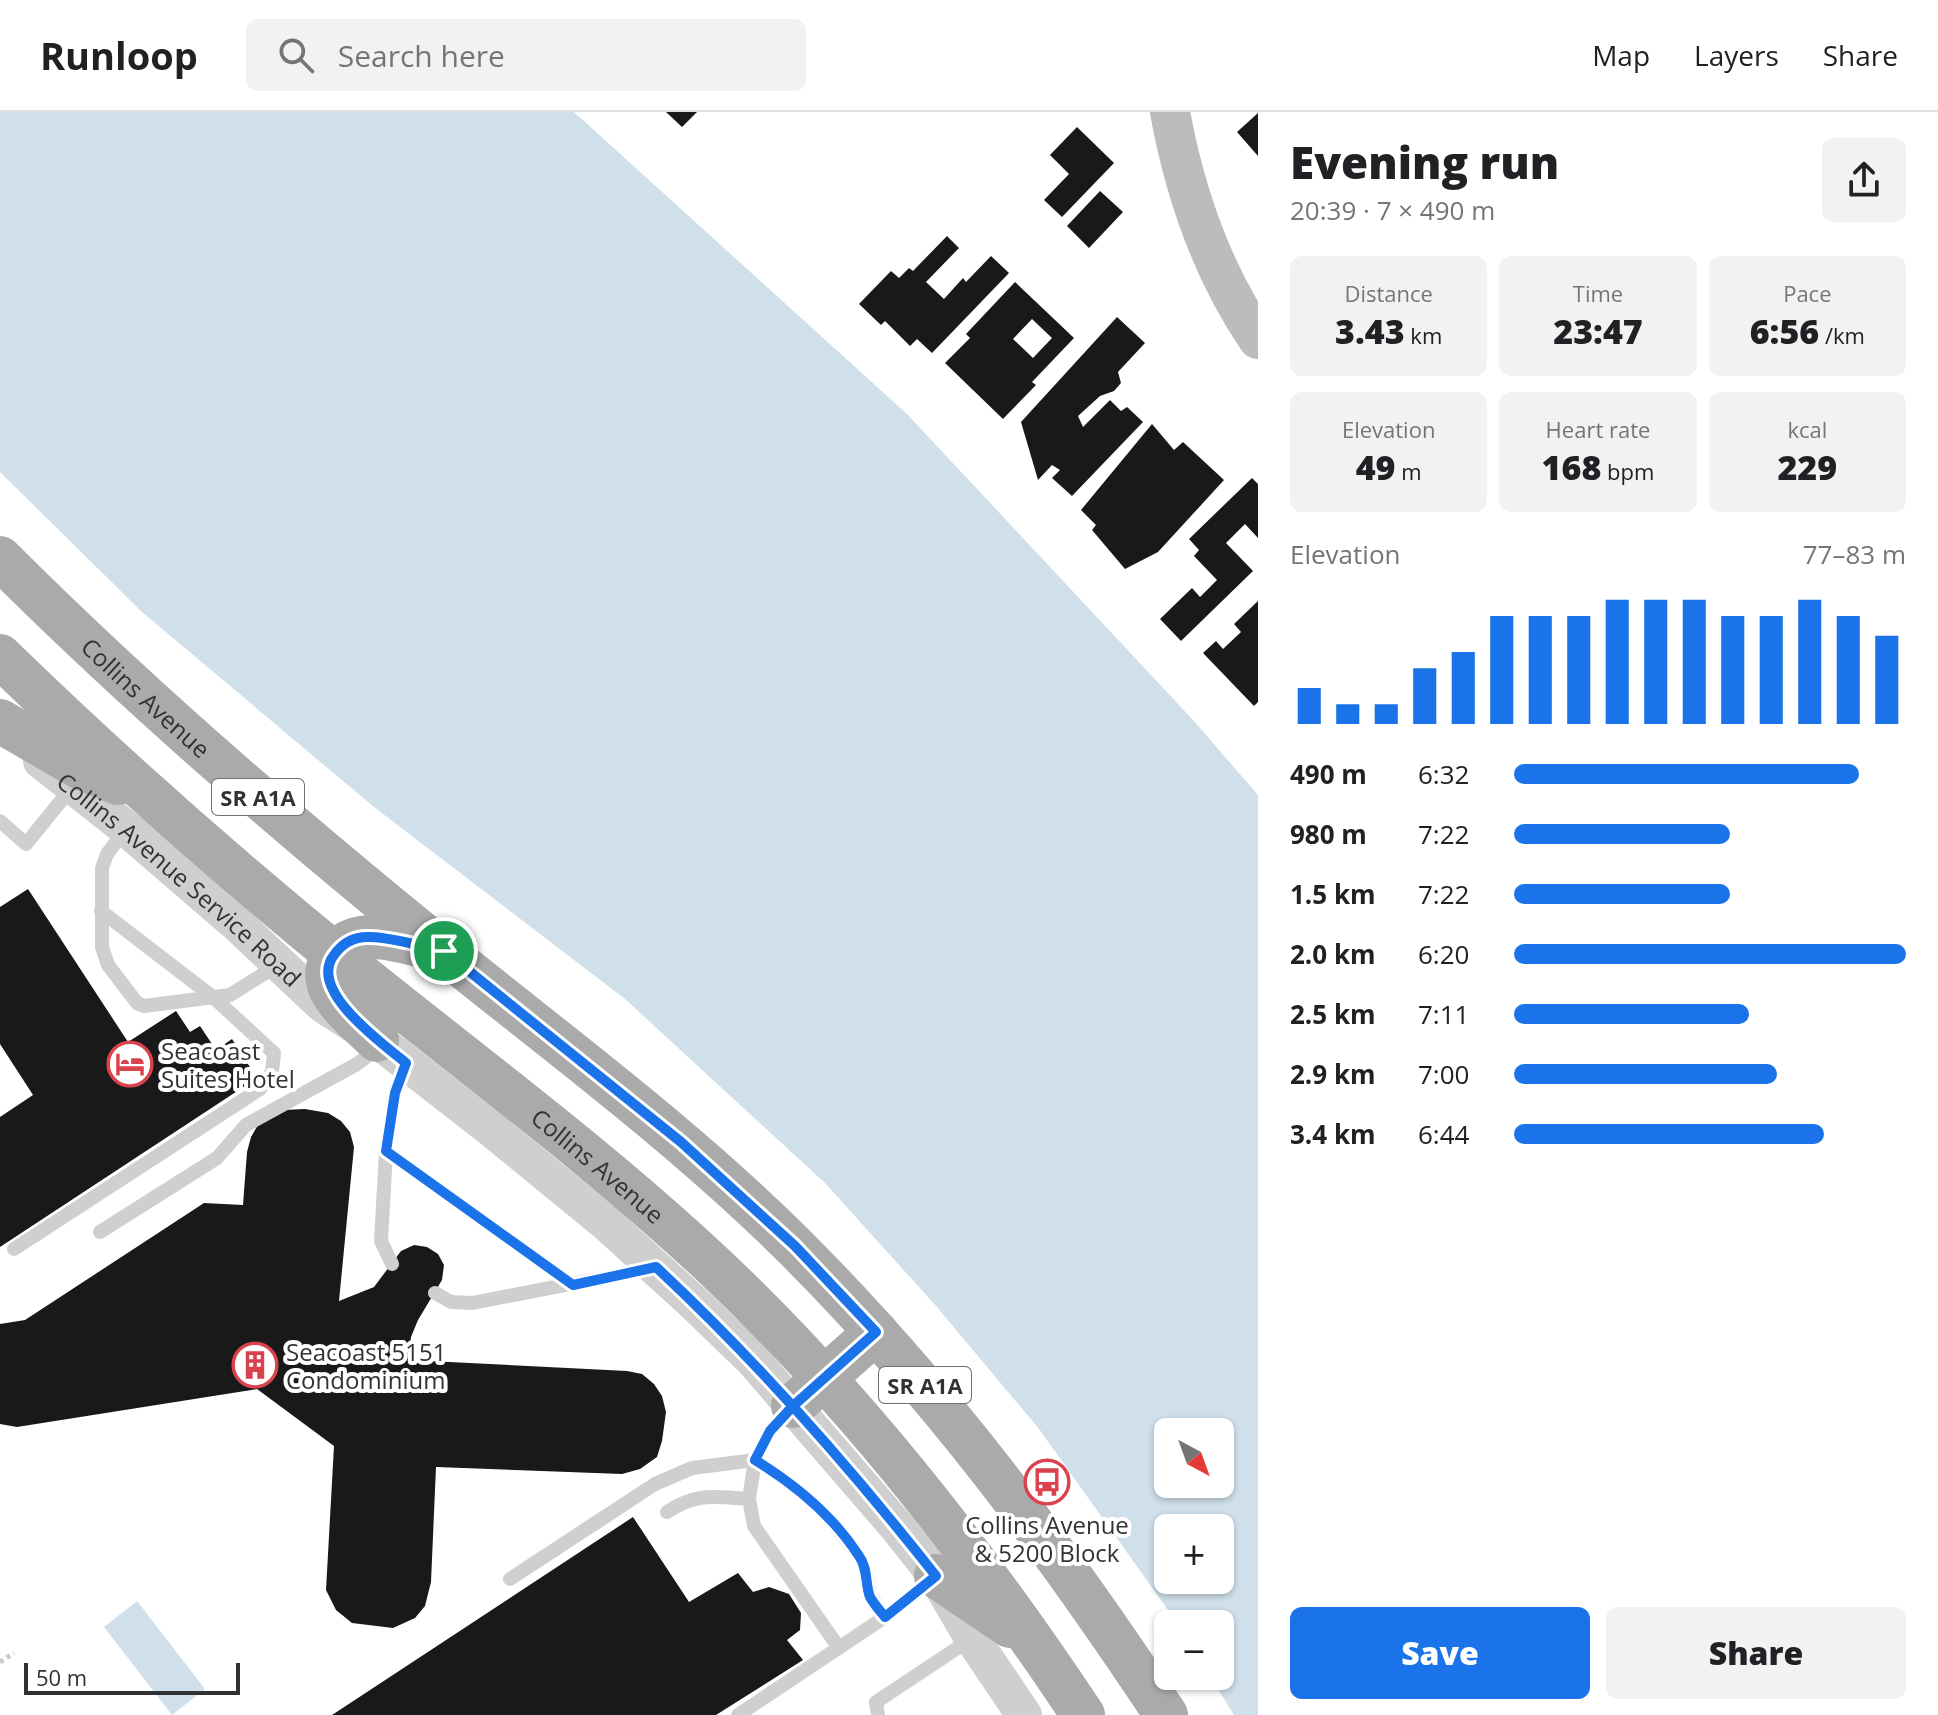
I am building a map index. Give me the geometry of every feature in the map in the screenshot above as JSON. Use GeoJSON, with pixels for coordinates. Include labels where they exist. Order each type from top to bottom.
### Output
{"type":"FeatureCollection","features":[{"type":"Feature","properties":{"kind":"main road"},"geometry":{"type":"LineString","coordinates":[[1170,112],[1179,160],[1207,246],[1226,288],[1258,339]]}},
{"type":"Feature","properties":{"kind":"main road","name":"Collins Avenue"},"geometry":{"type":"LineString","coordinates":[[0,558],[220,764],[444,951],[681,1142],[795,1246],[916,1374],[1071,1574],[1166,1715]]}},
{"type":"Feature","properties":{"kind":"main road","name":"Collins Avenue"},"geometry":{"type":"LineString","coordinates":[[0,656],[138,812],[334,954],[569,1139],[658,1214],[718,1270],[809,1392],[960,1539],[1083,1715]]}},
{"type":"Feature","properties":{"kind":"main road"},"geometry":{"type":"LineString","coordinates":[[0,721],[81,768],[138,812]]}},
{"type":"Feature","properties":{"kind":"main road"},"geometry":{"type":"LineString","coordinates":[[389,1049],[338,1000],[330,988],[328,964],[344,943],[356,938],[370,937],[444,951]]}},
{"type":"Feature","properties":{"kind":"main road"},"geometry":{"type":"LineString","coordinates":[[809,1392],[876,1332]]}},
{"type":"Feature","properties":{"kind":"main road"},"geometry":{"type":"LineString","coordinates":[[936,1576],[1035,1643]]}},
{"type":"Feature","properties":{"kind":"street","name":"Collins Avenue Service Road"},"geometry":{"type":"LineString","coordinates":[[0,721],[41,761],[73,786],[138,812],[323,1005],[389,1049],[549,1176],[656,1267],[753,1360],[809,1392],[898,1528],[936,1576],[972,1638],[1024,1715]]}},
{"type":"Feature","properties":{"kind":"lane"},"geometry":{"type":"LineString","coordinates":[[0,821],[26,844],[73,786]]}},
{"type":"Feature","properties":{"kind":"lane"},"geometry":{"type":"LineString","coordinates":[[138,812],[107,854],[102,868],[101,911],[102,947],[108,965],[137,1003],[144,1006],[230,995],[280,963]]}},
{"type":"Feature","properties":{"kind":"lane"},"geometry":{"type":"LineString","coordinates":[[14,1249],[260,1089],[272,1072],[274,1053],[213,997],[101,911]]}},
{"type":"Feature","properties":{"kind":"lane"},"geometry":{"type":"LineString","coordinates":[[100,1232],[217,1158],[246,1125],[389,1049],[395,1093],[386,1151],[381,1241],[392,1264]]}},
{"type":"Feature","properties":{"kind":"lane"},"geometry":{"type":"LineString","coordinates":[[386,1151],[573,1285]]}},
{"type":"Feature","properties":{"kind":"lane"},"geometry":{"type":"LineString","coordinates":[[435,1293],[451,1302],[472,1303],[656,1267]]}},
{"type":"Feature","properties":{"kind":"lane"},"geometry":{"type":"LineString","coordinates":[[809,1392],[770,1431],[755,1460],[749,1499],[754,1526],[839,1648]]}},
{"type":"Feature","properties":{"kind":"lane"},"geometry":{"type":"LineString","coordinates":[[510,1579],[655,1484],[692,1468],[755,1460],[778,1474],[826,1515],[860,1557],[870,1595],[885,1617]]}},
{"type":"Feature","properties":{"kind":"lane"},"geometry":{"type":"LineString","coordinates":[[667,1512],[685,1500],[700,1496],[749,1499]]}},
{"type":"Feature","properties":{"kind":"lane"},"geometry":{"type":"LineString","coordinates":[[738,1715],[885,1617],[936,1576]]}},
{"type":"Feature","properties":{"kind":"lane"},"geometry":{"type":"LineString","coordinates":[[878,1715],[876,1702],[972,1638]]}},
{"type":"Feature","properties":{"kind":"path"},"geometry":{"type":"LineString","coordinates":[[0,1662],[14,1653]]}},
{"type":"Feature","properties":{"kind":"water"},"geometry":{"type":"Polygon","coordinates":[[[0,112],[574,112],[907,414],[1193,720],[1258,795],[1258,1715],[1234,1715],[1219,1690],[1234,1690],[1234,1610],[1168,1610],[1157,1594],[1234,1594],[1234,1514],[1154,1514],[1154,1590],[1039,1429],[937,1307],[825,1183],[625,999],[374,807],[142,612],[0,472],[0,112]]]}},
{"type":"Feature","properties":{"kind":"water"},"geometry":{"type":"Polygon","coordinates":[[[137,1601],[205,1689],[172,1715],[104,1627],[137,1601]]]}},
{"type":"Feature","properties":{"kind":"building"},"geometry":{"type":"Polygon","coordinates":[[[666,112],[697,112],[682,127],[666,112]]]}},
{"type":"Feature","properties":{"kind":"building"},"geometry":{"type":"Polygon","coordinates":[[[1258,113],[1258,156],[1237,132],[1258,113]]]}},
{"type":"Feature","properties":{"kind":"building"},"geometry":{"type":"Polygon","coordinates":[[[1077,127],[1114,163],[1062,217],[1044,200],[1069,174],[1050,155],[1077,127]]]}},
{"type":"Feature","properties":{"kind":"building"},"geometry":{"type":"Polygon","coordinates":[[[1100,191],[1123,212],[1089,248],[1067,226],[1100,191]]]}},
{"type":"Feature","properties":{"kind":"building"},"geometry":{"type":"Polygon","coordinates":[[[947,236],[959,248],[926,282],[944,299],[963,278],[966,282],[991,256],[1009,273],[932,353],[917,339],[910,346],[885,321],[881,325],[859,304],[891,271],[899,278],[909,268],[913,271],[947,236]]]}},
{"type":"Feature","properties":{"kind":"building"},"geometry":{"type":"Polygon","coordinates":[[[1015,282],[1074,338],[1032,382],[1036,385],[1003,419],[945,363],[970,338],[966,334],[1015,282]],[[1032,319],[1013,339],[1033,358],[1052,338],[1032,319]]]}},
{"type":"Feature","properties":{"kind":"building"},"geometry":{"type":"Polygon","coordinates":[[[1117,317],[1145,343],[1118,372],[1121,383],[1114,391],[1100,396],[1078,416],[1083,427],[1110,400],[1121,411],[1127,407],[1143,422],[1072,496],[1052,478],[1060,470],[1052,465],[1038,480],[1021,422],[1117,317]]]}},
{"type":"Feature","properties":{"kind":"building"},"geometry":{"type":"Polygon","coordinates":[[[1152,424],[1174,450],[1183,442],[1224,480],[1158,552],[1125,569],[1092,530],[1096,525],[1081,510],[1152,424]]]}},
{"type":"Feature","properties":{"kind":"building"},"geometry":{"type":"Polygon","coordinates":[[[1252,478],[1258,484],[1258,538],[1245,524],[1226,543],[1253,571],[1181,641],[1160,619],[1192,588],[1200,597],[1217,580],[1194,556],[1199,550],[1189,539],[1252,478]]]}},
{"type":"Feature","properties":{"kind":"building"},"geometry":{"type":"Polygon","coordinates":[[[1258,601],[1258,702],[1254,706],[1203,653],[1216,641],[1223,649],[1241,632],[1234,624],[1258,601]]]}},
{"type":"Feature","properties":{"kind":"building","name":"Seacoast Suites Hotel"},"geometry":{"type":"Polygon","coordinates":[[[28,889],[128,1042],[176,1011],[190,1032],[200,1026],[216,1050],[232,1039],[257,1078],[0,1247],[0,1117],[33,1095],[0,1044],[0,907],[28,889]]]}},
{"type":"Feature","properties":{"kind":"building","name":"Seacoast 5151 Condominium"},"geometry":{"type":"Polygon","coordinates":[[[305,1109],[328,1113],[341,1121],[350,1132],[354,1147],[339,1301],[374,1287],[401,1251],[414,1245],[427,1247],[438,1254],[444,1265],[442,1280],[411,1337],[409,1360],[642,1374],[662,1396],[666,1412],[657,1457],[640,1469],[622,1474],[436,1467],[431,1582],[425,1606],[415,1618],[393,1628],[352,1623],[336,1610],[326,1590],[334,1446],[257,1389],[17,1427],[0,1424],[0,1324],[25,1320],[204,1203],[243,1205],[247,1152],[259,1123],[283,1110],[305,1109]]]}},
{"type":"Feature","properties":{"kind":"building"},"geometry":{"type":"Polygon","coordinates":[[[633,1517],[689,1602],[738,1573],[753,1592],[769,1587],[789,1594],[801,1613],[800,1630],[787,1640],[803,1660],[716,1715],[332,1715],[633,1517]]]}},
{"type":"Feature","properties":{"kind":"place","name":"Seacoast Suites Hotel"},"geometry":{"type":"Point","coordinates":[130,1064]}},
{"type":"Feature","properties":{"kind":"place","name":"Seacoast 5151 Condominium"},"geometry":{"type":"Point","coordinates":[255,1365]}},
{"type":"Feature","properties":{"kind":"place","name":"Collins Avenue & 5200 Block"},"geometry":{"type":"Point","coordinates":[1047,1482]}},
{"type":"Feature","properties":{"kind":"route"},"geometry":{"type":"LineString","coordinates":[[444,951],[389,939],[356,938],[344,943],[328,964],[330,988],[338,1000],[377,1040],[406,1063],[395,1093],[386,1151],[573,1285],[656,1267],[753,1360],[793,1406],[898,1528],[936,1576],[885,1617],[870,1595],[860,1557],[826,1515],[778,1474],[755,1460],[770,1431],[793,1406],[876,1332],[795,1246],[681,1142],[444,951]]}}]}
